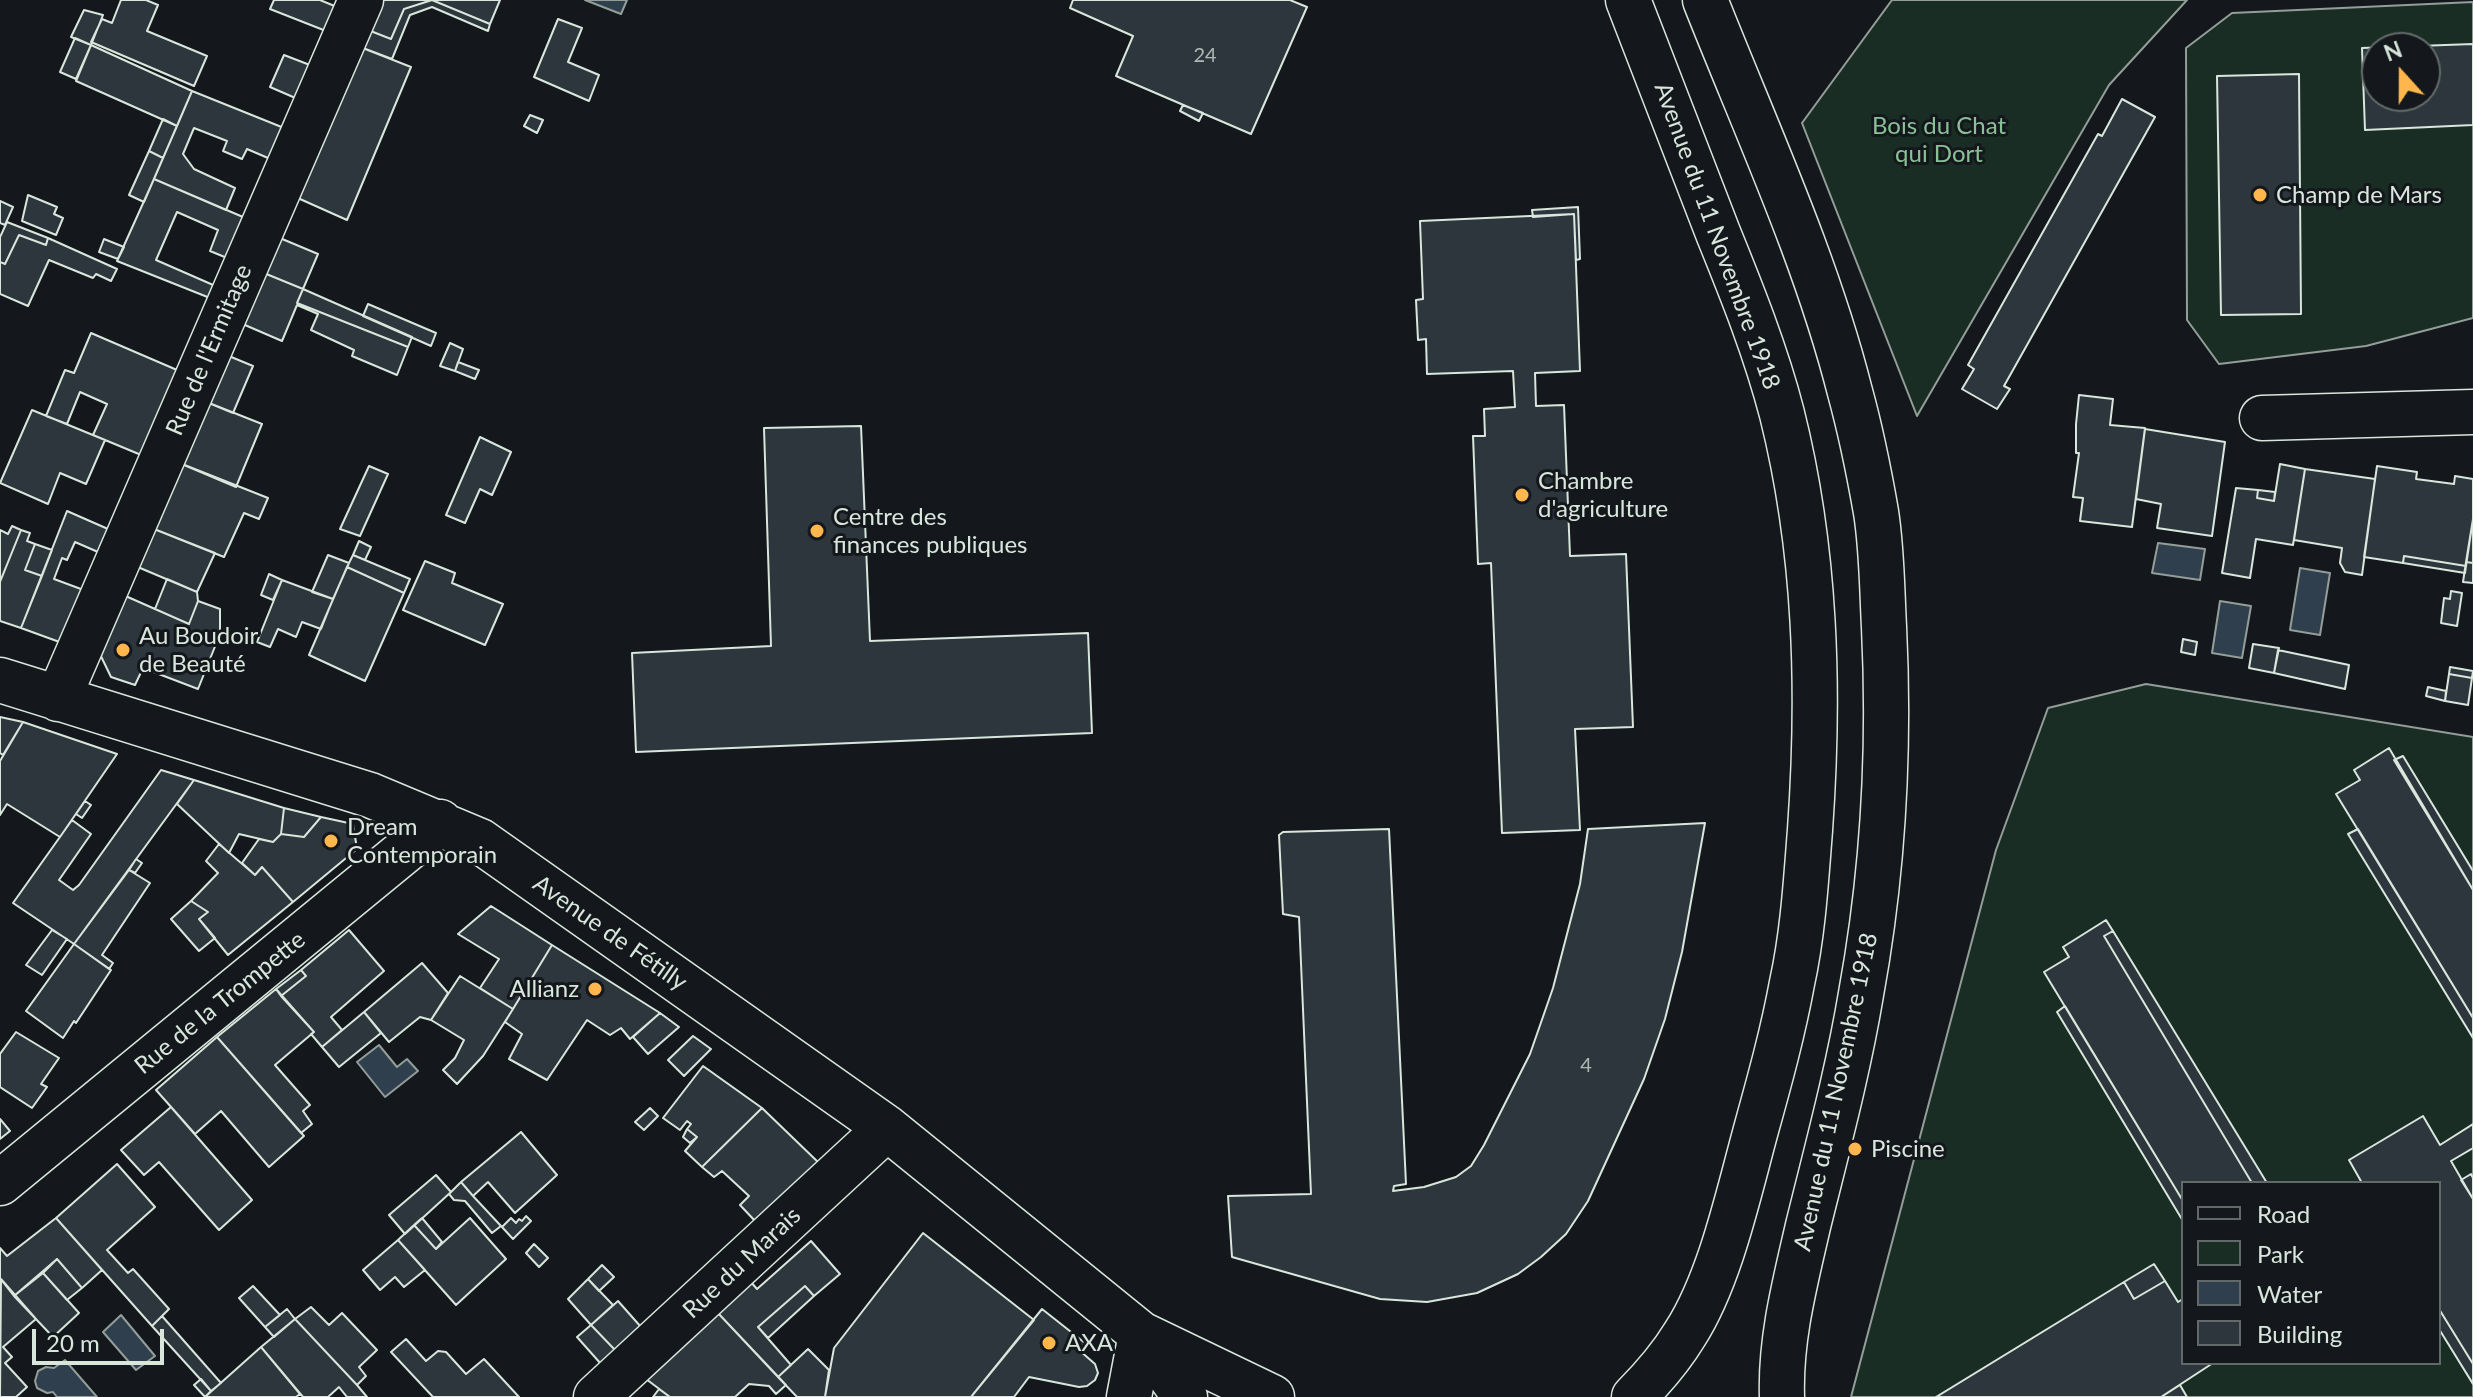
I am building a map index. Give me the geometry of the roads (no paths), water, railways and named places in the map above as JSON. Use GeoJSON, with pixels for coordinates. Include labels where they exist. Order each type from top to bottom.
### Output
{"type":"FeatureCollection","features":[{"type":"Feature","properties":{"kind":"street","name":"Rue de l'Ermitage"},"geometry":{"type":"LineString","coordinates":[[58,699],[361,0]]}},
{"type":"Feature","properties":{"kind":"street","name":"Avenue du 11 Novembre 1918"},"geometry":{"type":"LineString","coordinates":[[1628,0],[1753,322],[1781,410],[1805,529],[1812,598],[1815,685],[1814,773],[1805,898],[1793,980],[1776,1058],[1730,1224],[1710,1281],[1686,1332],[1654,1377],[1634,1397]]}},
{"type":"Feature","properties":{"kind":"street","name":"Avenue du 11 Novembre 1918"},"geometry":{"type":"LineString","coordinates":[[1705,0],[1822,298],[1850,389],[1876,516],[1882,592],[1887,686],[1879,851],[1872,922],[1850,1052],[1794,1287],[1784,1341],[1782,1397]]}},
{"type":"Feature","properties":{"kind":"street"},"geometry":{"type":"LineString","coordinates":[[2262,418],[2473,412]]}},
{"type":"Feature","properties":{"kind":"street","name":"Avenue de Fétilly"},"geometry":{"type":"LineString","coordinates":[[0,680],[370,795],[480,841],[887,1128],[1141,1334],[1244,1391]]}},
{"type":"Feature","properties":{"kind":"street","name":"Rue de la Trompette"},"geometry":{"type":"LineString","coordinates":[[0,1183],[440,822]]}},
{"type":"Feature","properties":{"kind":"street","name":"Rue du Marais"},"geometry":{"type":"LineString","coordinates":[[596,1397],[887,1128]]}},
{"type":"Feature","properties":{"kind":"street","name":"Avenue de Fétilly"},"geometry":{"type":"LineString","coordinates":[[1141,1334],[1185,1397]]}},
{"type":"Feature","properties":{"kind":"street"},"geometry":{"type":"LineString","coordinates":[[1129,1397],[1141,1334]]}},
{"type":"Feature","properties":{"kind":"water"},"geometry":{"type":"Polygon","coordinates":[[[585,0],[627,0],[621,14],[585,0]]]}},
{"type":"Feature","properties":{"kind":"water"},"geometry":{"type":"Polygon","coordinates":[[[2158,543],[2205,549],[2200,580],[2152,573],[2158,543]]]}},
{"type":"Feature","properties":{"kind":"water"},"geometry":{"type":"Polygon","coordinates":[[[2300,568],[2330,573],[2320,635],[2290,630],[2300,568]]]}},
{"type":"Feature","properties":{"kind":"water"},"geometry":{"type":"Polygon","coordinates":[[[2220,601],[2251,606],[2242,658],[2212,653],[2220,601]]]}},
{"type":"Feature","properties":{"kind":"water"},"geometry":{"type":"Polygon","coordinates":[[[379,1045],[397,1067],[407,1059],[418,1071],[385,1097],[357,1062],[379,1045]]]}},
{"type":"Feature","properties":{"kind":"water"},"geometry":{"type":"Polygon","coordinates":[[[121,1315],[155,1356],[136,1370],[103,1332],[121,1315]]]}},
{"type":"Feature","properties":{"kind":"water"},"geometry":{"type":"Polygon","coordinates":[[[65,1360],[97,1397],[57,1397],[53,1392],[47,1393],[37,1388],[35,1381],[38,1371],[46,1367],[54,1368],[65,1360]]]}},
{"type":"Feature","properties":{"kind":"place","name":"Champ de Mars"},"geometry":{"type":"Point","coordinates":[2260,195]}},
{"type":"Feature","properties":{"kind":"place","name":"Chambre d'agriculture"},"geometry":{"type":"Point","coordinates":[1522,495]}},
{"type":"Feature","properties":{"kind":"place","name":"Centre des finances publiques"},"geometry":{"type":"Point","coordinates":[817,531]}},
{"type":"Feature","properties":{"kind":"place","name":"Au Boudoir de Beauté"},"geometry":{"type":"Point","coordinates":[123,650]}},
{"type":"Feature","properties":{"kind":"place","name":"Dream Contemporain"},"geometry":{"type":"Point","coordinates":[331,841]}},
{"type":"Feature","properties":{"kind":"place","name":"Allianz"},"geometry":{"type":"Point","coordinates":[595,989]}},
{"type":"Feature","properties":{"kind":"place","name":"Piscine"},"geometry":{"type":"Point","coordinates":[1855,1149]}},
{"type":"Feature","properties":{"kind":"place","name":"AXA"},"geometry":{"type":"Point","coordinates":[1049,1343]}},
{"type":"Feature","properties":{"kind":"park label","name":"Bois du Chat qui Dort"},"geometry":{"type":"Point","coordinates":[1939,140]}}]}
